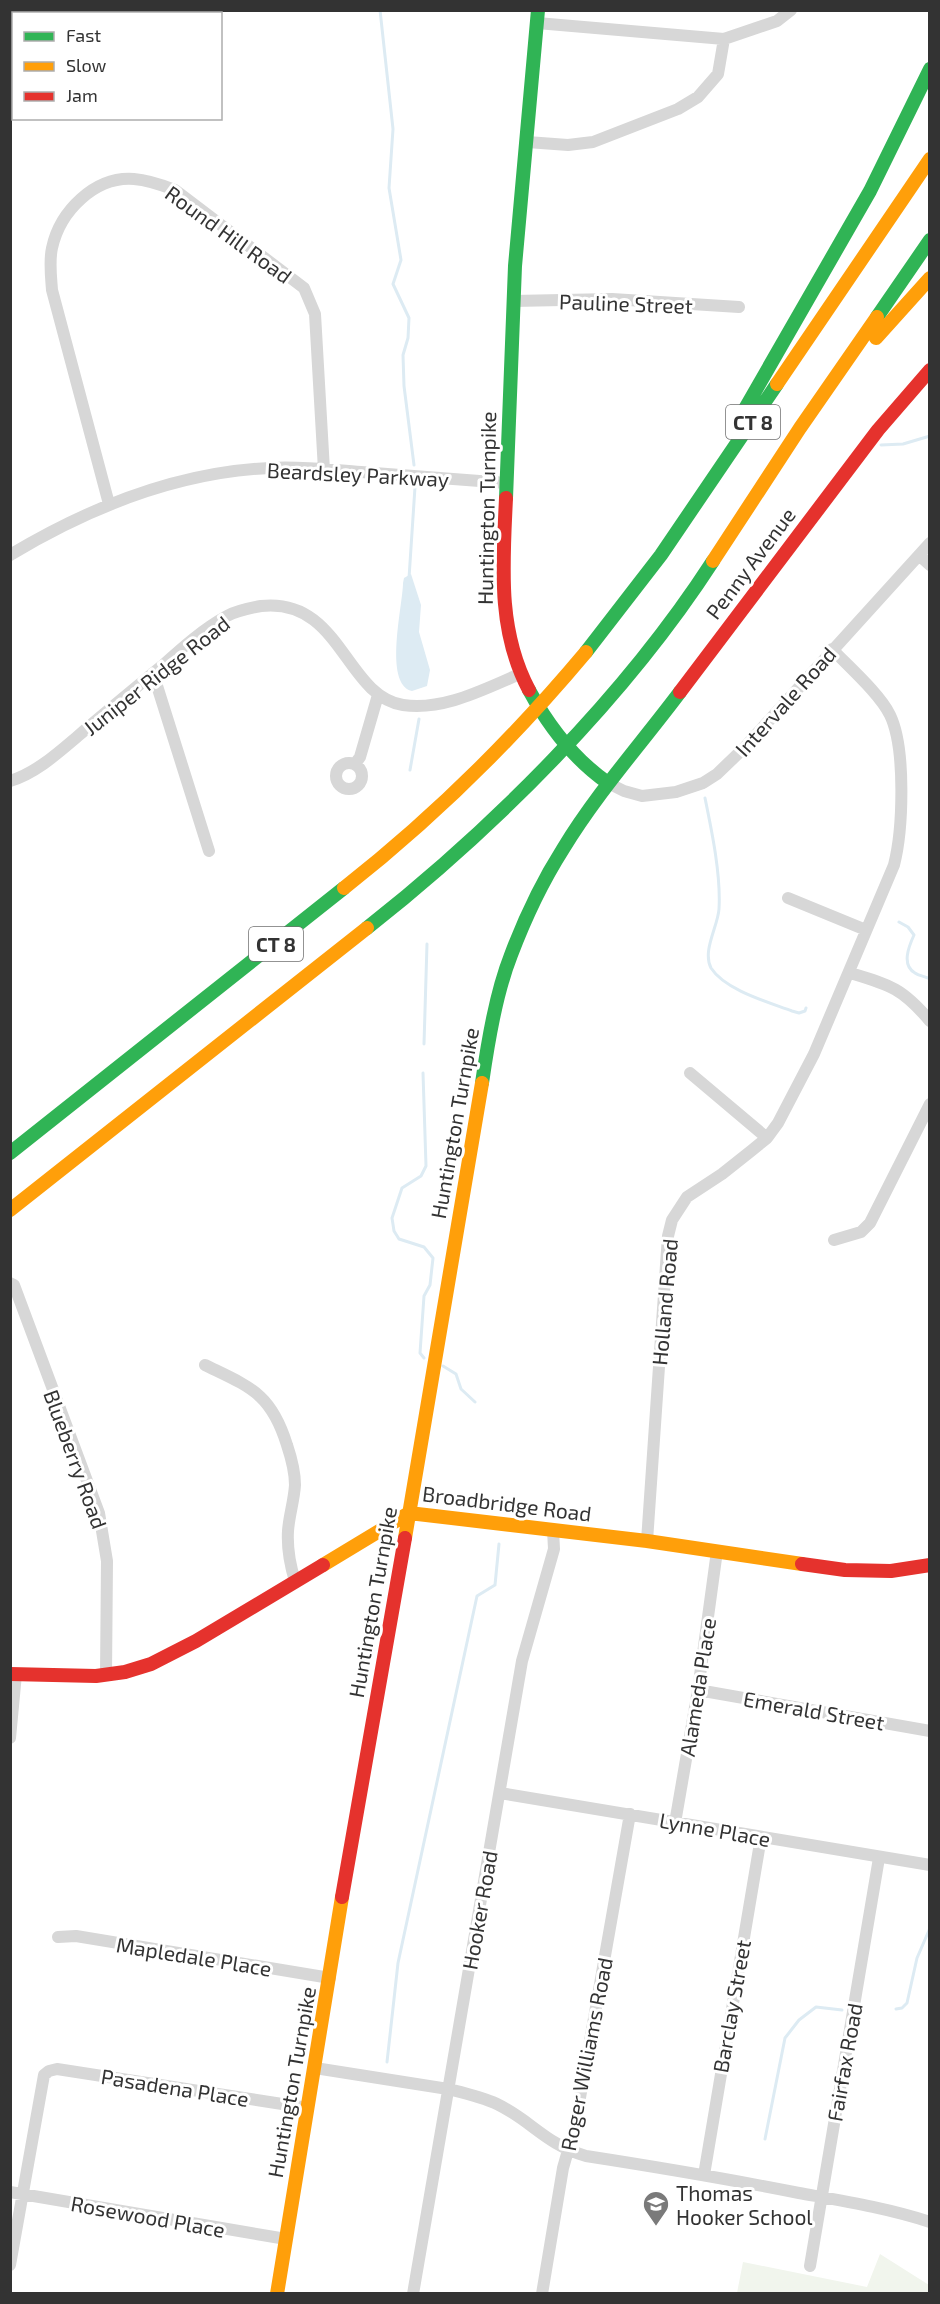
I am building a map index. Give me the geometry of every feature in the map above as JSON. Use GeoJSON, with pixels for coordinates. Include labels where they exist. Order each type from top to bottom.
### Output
{"type":"FeatureCollection","features":[{"type":"Feature","properties":{"kind":"main road","name":"Huntington Turnpike"},"geometry":{"type":"LineString","coordinates":[[276,2294],[488,1045],[501,986],[518,936],[563,848],[608,783],[583,763],[540,710],[520,674],[504,609],[513,301],[538,17]]}},
{"type":"Feature","properties":{"kind":"main road"},"geometry":{"type":"LineString","coordinates":[[870,191],[930,69]]}},
{"type":"Feature","properties":{"kind":"main road"},"geometry":{"type":"LineString","coordinates":[[661,555],[930,88]]}},
{"type":"Feature","properties":{"kind":"main road","name":"CT 8"},"geometry":{"type":"LineString","coordinates":[[10,1153],[369,869],[464,783],[565,677],[605,630],[661,555],[930,159]]}},
{"type":"Feature","properties":{"kind":"main road","name":"CT 8"},"geometry":{"type":"LineString","coordinates":[[10,1210],[381,917],[472,839],[546,765],[649,650],[693,592],[801,428],[930,240]]}},
{"type":"Feature","properties":{"kind":"main road"},"geometry":{"type":"LineString","coordinates":[[801,428],[831,397],[858,360],[930,278]]}},
{"type":"Feature","properties":{"kind":"main road","name":"Penny Avenue"},"geometry":{"type":"LineString","coordinates":[[608,783],[670,705],[857,457],[930,370]]}},
{"type":"Feature","properties":{"kind":"main road"},"geometry":{"type":"LineString","coordinates":[[10,1221],[48,1192],[102,1139]]}},
{"type":"Feature","properties":{"kind":"main road","name":"Broadbridge Road"},"geometry":{"type":"LineString","coordinates":[[13,1674],[50,1677],[106,1675],[137,1669],[170,1655],[409,1513],[647,1541],[845,1570],[891,1571],[930,1565]]}},
{"type":"Feature","properties":{"kind":"street"},"geometry":{"type":"LineString","coordinates":[[538,17],[724,39],[777,21],[791,10]]}},
{"type":"Feature","properties":{"kind":"street"},"geometry":{"type":"LineString","coordinates":[[527,142],[568,145],[593,142],[678,109],[698,97],[718,74],[724,39]]}},
{"type":"Feature","properties":{"kind":"street","name":"Round Hill Road"},"geometry":{"type":"LineString","coordinates":[[110,504],[52,290],[50,267],[52,247],[74,203],[91,191],[112,181],[133,179],[156,183],[175,190],[304,288],[315,314],[324,470]]}},
{"type":"Feature","properties":{"kind":"street","name":"Pauline Street"},"geometry":{"type":"LineString","coordinates":[[513,301],[612,299],[739,307]]}},
{"type":"Feature","properties":{"kind":"street","name":"Beardsley Parkway"},"geometry":{"type":"LineString","coordinates":[[10,555],[48,533],[110,504],[179,480],[205,475],[270,468],[506,483]]}},
{"type":"Feature","properties":{"kind":"street","name":"Intervale Road"},"geometry":{"type":"LineString","coordinates":[[608,783],[624,791],[652,796],[676,792],[703,783],[717,774],[745,747],[930,543]]}},
{"type":"Feature","properties":{"kind":"street"},"geometry":{"type":"LineString","coordinates":[[919,555],[930,565]]}},
{"type":"Feature","properties":{"kind":"street","name":"Juniper Ridge Road"},"geometry":{"type":"LineString","coordinates":[[10,781],[41,765],[208,628],[229,615],[263,606],[284,608],[304,614],[335,640],[378,695]]}},
{"type":"Feature","properties":{"kind":"street","name":"Holland Road"},"geometry":{"type":"LineString","coordinates":[[647,1541],[672,1220],[687,1197],[722,1174],[767,1138],[782,1117],[850,973],[894,865],[898,849],[901,752],[890,714],[832,649]]}},
{"type":"Feature","properties":{"kind":"street"},"geometry":{"type":"LineString","coordinates":[[153,673],[209,851]]}},
{"type":"Feature","properties":{"kind":"street"},"geometry":{"type":"LineString","coordinates":[[355,764],[360,757],[378,695],[391,702],[404,705],[431,705],[447,702],[520,674]]}},
{"type":"Feature","properties":{"kind":"street"},"geometry":{"type":"LineString","coordinates":[[789,898],[866,930]]}},
{"type":"Feature","properties":{"kind":"street"},"geometry":{"type":"LineString","coordinates":[[850,973],[881,982],[903,992],[930,1021]]}},
{"type":"Feature","properties":{"kind":"street"},"geometry":{"type":"LineString","coordinates":[[690,1073],[767,1138]]}},
{"type":"Feature","properties":{"kind":"street"},"geometry":{"type":"LineString","coordinates":[[834,1240],[861,1232],[870,1223],[930,1104]]}},
{"type":"Feature","properties":{"kind":"street","name":"Blueberry Road"},"geometry":{"type":"LineString","coordinates":[[12,1284],[99,1513],[107,1561],[106,1675]]}},
{"type":"Feature","properties":{"kind":"street"},"geometry":{"type":"LineString","coordinates":[[205,1365],[261,1395],[268,1402],[282,1428],[295,1483],[288,1530],[288,1550],[295,1581]]}},
{"type":"Feature","properties":{"kind":"street","name":"Hooker Road"},"geometry":{"type":"LineString","coordinates":[[413,2294],[522,1661],[554,1549],[553,1530]]}},
{"type":"Feature","properties":{"kind":"street","name":"Alameda Place"},"geometry":{"type":"LineString","coordinates":[[675,1822],[698,1690],[717,1551]]}},
{"type":"Feature","properties":{"kind":"street"},"geometry":{"type":"LineString","coordinates":[[10,1738],[13,1674]]}},
{"type":"Feature","properties":{"kind":"street","name":"Emerald Street"},"geometry":{"type":"LineString","coordinates":[[698,1690],[930,1731]]}},
{"type":"Feature","properties":{"kind":"street","name":"Lynne Place"},"geometry":{"type":"LineString","coordinates":[[500,1793],[930,1865]]}},
{"type":"Feature","properties":{"kind":"street","name":"Roger Williams Road"},"geometry":{"type":"LineString","coordinates":[[542,2294],[563,2168],[575,2126],[630,1814]]}},
{"type":"Feature","properties":{"kind":"street","name":"Barclay Street"},"geometry":{"type":"LineString","coordinates":[[704,2175],[761,1837]]}},
{"type":"Feature","properties":{"kind":"street","name":"Fairfax Road"},"geometry":{"type":"LineString","coordinates":[[810,2266],[879,1858]]}},
{"type":"Feature","properties":{"kind":"street","name":"Mapledale Place"},"geometry":{"type":"LineString","coordinates":[[58,1936],[76,1936],[330,1978]]}},
{"type":"Feature","properties":{"kind":"street"},"geometry":{"type":"LineString","coordinates":[[315,2068],[448,2089],[497,2104],[553,2143],[568,2151],[586,2156],[704,2175],[899,2212],[930,2222]]}},
{"type":"Feature","properties":{"kind":"street","name":"Pasadena Place"},"geometry":{"type":"LineString","coordinates":[[16,2193],[44,2075],[49,2071],[57,2069],[308,2108]]}},
{"type":"Feature","properties":{"kind":"street"},"geometry":{"type":"LineString","coordinates":[[10,2265],[16,2193]]}},
{"type":"Feature","properties":{"kind":"street","name":"Rosewood Place"},"geometry":{"type":"LineString","coordinates":[[16,2193],[286,2239]]}},
{"type":"Feature","properties":{"kind":"shaded area"},"geometry":{"type":"Polygon","coordinates":[[[411,574],[421,605],[419,632],[430,670],[427,686],[412,691],[403,685],[398,674],[396,660],[403,583],[404,578],[411,574]]]}},
{"type":"Feature","properties":{"kind":"shaded area"},"geometry":{"type":"Polygon","coordinates":[[[880,2254],[929,2285],[929,2293],[737,2293],[743,2262],[867,2287],[880,2254]]]}},
{"type":"Feature","properties":{"kind":"waterway"},"geometry":{"type":"LineString","coordinates":[[380,10],[393,129],[389,188],[401,260],[393,284],[409,318],[408,338],[403,355],[404,386],[414,465]]}},
{"type":"Feature","properties":{"kind":"waterway"},"geometry":{"type":"LineString","coordinates":[[881,445],[903,444],[930,436]]}},
{"type":"Feature","properties":{"kind":"waterway"},"geometry":{"type":"LineString","coordinates":[[409,578],[415,487]]}},
{"type":"Feature","properties":{"kind":"waterway"},"geometry":{"type":"LineString","coordinates":[[410,770],[419,719]]}},
{"type":"Feature","properties":{"kind":"waterway"},"geometry":{"type":"LineString","coordinates":[[705,798],[719,882],[718,916],[708,954],[711,968],[726,983],[771,1004],[799,1013],[805,1011],[806,1008]]}},
{"type":"Feature","properties":{"kind":"waterway"},"geometry":{"type":"LineString","coordinates":[[899,922],[908,927],[914,935],[907,955],[908,965],[915,973],[930,979]]}},
{"type":"Feature","properties":{"kind":"waterway"},"geometry":{"type":"LineString","coordinates":[[424,1044],[427,944]]}},
{"type":"Feature","properties":{"kind":"waterway"},"geometry":{"type":"LineString","coordinates":[[423,1073],[426,1166],[421,1176],[402,1188],[392,1218],[394,1231],[399,1239],[424,1247],[433,1258],[430,1285],[424,1296],[420,1353],[424,1358]]}},
{"type":"Feature","properties":{"kind":"waterway"},"geometry":{"type":"LineString","coordinates":[[443,1366],[456,1374],[461,1389],[475,1402]]}},
{"type":"Feature","properties":{"kind":"waterway"},"geometry":{"type":"LineString","coordinates":[[387,2062],[398,1963],[477,1596],[495,1585],[499,1544]]}},
{"type":"Feature","properties":{"kind":"waterway"},"geometry":{"type":"LineString","coordinates":[[896,2009],[902,2008],[907,2003],[917,1958],[930,1928]]}},
{"type":"Feature","properties":{"kind":"waterway"},"geometry":{"type":"LineString","coordinates":[[765,2139],[785,2038],[799,2020],[816,2007],[842,2010]]}},
{"type":"Feature","properties":{"kind":"traffic: fast"},"geometry":{"type":"LineString","coordinates":[[506,498],[515,266],[538,10]]}},
{"type":"Feature","properties":{"kind":"traffic: fast"},"geometry":{"type":"LineString","coordinates":[[738,421],[870,191],[930,69]]}},
{"type":"Feature","properties":{"kind":"traffic: fast"},"geometry":{"type":"LineString","coordinates":[[877,317],[930,240]]}},
{"type":"Feature","properties":{"kind":"traffic: fast"},"geometry":{"type":"LineString","coordinates":[[586,652],[661,555],[777,384]]}},
{"type":"Feature","properties":{"kind":"traffic: fast"},"geometry":{"type":"LineString","coordinates":[[367,928],[463,847],[555,758],[640,662],[713,561]]}},
{"type":"Feature","properties":{"kind":"traffic: fast"},"geometry":{"type":"LineString","coordinates":[[529,690],[563,741],[584,764],[608,783]]}},
{"type":"Feature","properties":{"kind":"traffic: fast"},"geometry":{"type":"LineString","coordinates":[[482,1083],[501,985],[516,941],[541,887],[590,808],[680,692]]}},
{"type":"Feature","properties":{"kind":"traffic: fast"},"geometry":{"type":"LineString","coordinates":[[10,1153],[344,888]]}},
{"type":"Feature","properties":{"kind":"traffic: slow"},"geometry":{"type":"LineString","coordinates":[[777,384],[930,159]]}},
{"type":"Feature","properties":{"kind":"traffic: slow"},"geometry":{"type":"LineString","coordinates":[[876,338],[930,278]]}},
{"type":"Feature","properties":{"kind":"traffic: slow"},"geometry":{"type":"LineString","coordinates":[[713,561],[800,428],[877,317]]}},
{"type":"Feature","properties":{"kind":"traffic: slow"},"geometry":{"type":"LineString","coordinates":[[344,888],[409,834],[471,776],[559,684],[586,652]]}},
{"type":"Feature","properties":{"kind":"traffic: slow"},"geometry":{"type":"LineString","coordinates":[[10,1210],[367,928]]}},
{"type":"Feature","properties":{"kind":"traffic: slow"},"geometry":{"type":"LineString","coordinates":[[405,1538],[482,1083]]}},
{"type":"Feature","properties":{"kind":"traffic: slow"},"geometry":{"type":"LineString","coordinates":[[323,1565],[409,1513],[647,1541],[802,1564]]}},
{"type":"Feature","properties":{"kind":"traffic: slow"},"geometry":{"type":"LineString","coordinates":[[277,2294],[342,1897]]}},
{"type":"Feature","properties":{"kind":"traffic: jam"},"geometry":{"type":"LineString","coordinates":[[680,692],[878,430],[930,370]]}},
{"type":"Feature","properties":{"kind":"traffic: jam"},"geometry":{"type":"LineString","coordinates":[[506,498],[504,596],[511,644],[529,690]]}},
{"type":"Feature","properties":{"kind":"traffic: jam"},"geometry":{"type":"LineString","coordinates":[[342,1897],[405,1538]]}},
{"type":"Feature","properties":{"kind":"traffic: jam"},"geometry":{"type":"LineString","coordinates":[[802,1564],[845,1570],[891,1571],[930,1565]]}},
{"type":"Feature","properties":{"kind":"traffic: jam"},"geometry":{"type":"LineString","coordinates":[[10,1674],[96,1676],[125,1672],[151,1664],[196,1641],[323,1565]]}},
{"type":"Feature","properties":{"kind":"place","name":"Thomas Hooker School"},"geometry":{"type":"Point","coordinates":[656,2227]}}]}
